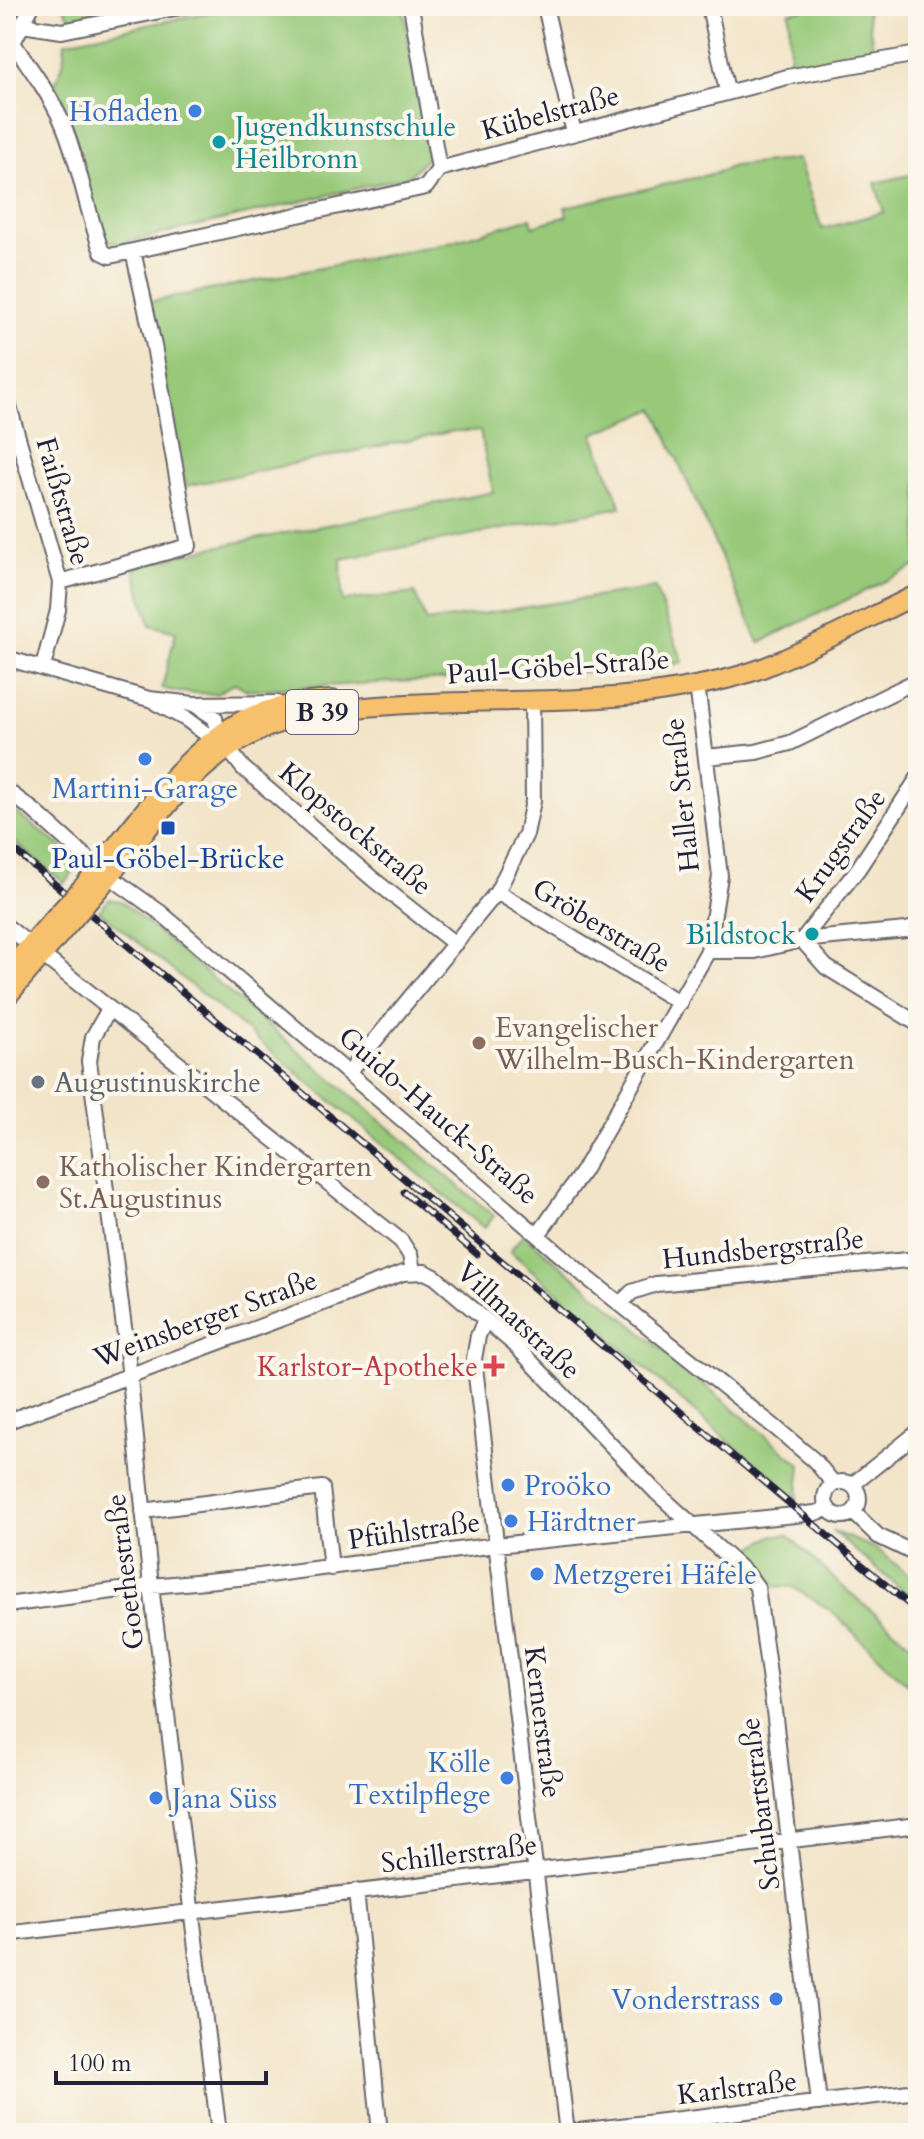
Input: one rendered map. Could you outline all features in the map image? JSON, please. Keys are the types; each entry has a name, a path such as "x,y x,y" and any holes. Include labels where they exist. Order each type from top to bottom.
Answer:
{"main road":[{"name":"Haller Straße","path":"697,684 763,668 918,594"},
{"name":"Paul-Göbel-Straße","path":"35,950 245,719 278,707 314,701 532,700 654,692 697,684"},
{"name":"Paul-Göbel-Straße","path":"223,742 316,713 423,702"},
{"name":"B 39","path":"6,973 35,950"},
{"name":"B 39","path":"6,998 35,950"}],"street":[{"path":"10,49 32,6"},
{"path":"22,25 62,31 185,6"},
{"path":"411,6 439,169"},
{"path":"545,6 574,133"},
{"path":"709,6 727,91"},
{"name":"Kübelstraße","path":"10,49 48,93 63,125 102,252 110,256 426,187 439,169 727,91 918,54"},
{"path":"60,582 189,546 156,357 133,251"},
{"name":"Faißtstraße","path":"6,396 60,582 58,610 43,667"},
{"path":"6,658 149,699 194,704 314,701"},
{"path":"706,757 756,752 790,743 918,680"},
{"name":"Haller Straße","path":"538,1235 583,1171 708,951 720,876 697,684"},
{"path":"149,699 223,742"},
{"path":"349,1072 497,892 526,834 533,801 535,767 532,700"},
{"path":"194,704 215,718 223,742"},
{"name":"Klopstockstraße","path":"223,742 243,768 374,880 455,944"},
{"name":"Krugstraße","path":"802,940 858,869 918,778"},
{"name":"Guido-Hauck-Straße","path":"6,790 104,873 161,913 620,1304 786,1436 815,1461 834,1484"},
{"name":"Gröberstraße","path":"497,892 680,1003"},
{"name":"Villmatstraße","path":"6,926 401,1241 410,1255 413,1271 435,1277 515,1345 692,1527"},
{"path":"708,951 755,951 802,940 918,927"},
{"path":"802,940 826,967 918,1024"},
{"name":"Goethestraße","path":"109,1009 93,1037 89,1061 130,1373 151,1586 219,2133"},
{"name":"Hundsbergstraße","path":"620,1304 632,1292 656,1284 918,1259"},
{"name":"Weinsberger Straße","path":"9,1420 413,1271"},
{"name":"Kernerstraße","path":"485,1320 474,1359 537,1871 565,2133"},
{"path":"852,1485 918,1432"},
{"path":"843,1482 852,1485 859,1499 853,1512 836,1515 828,1509 825,1498 834,1484 843,1482"},
{"path":"143,1511 322,1488 331,1568"},
{"name":"Pfühlstraße","path":"6,1605 151,1586 331,1568 496,1545 692,1527 828,1509"},
{"path":"853,1512 878,1536 918,1555"},
{"name":"Schubartstraße","path":"692,1527 749,1576 759,1592 819,2103"},
{"name":"Schillerstraße","path":"6,1934 918,1825"},
{"path":"356,1891 380,2133"},
{"name":"Karlstraße","path":"565,2133 918,2091"}],"green space":[{"path":"63,6 145,6 71,20"},
{"path":"239,6 403,6 427,158 409,176 120,244 103,239 52,90 63,65 65,42"},
{"path":"818,6 887,6 867,10 874,53 790,68 789,12"},
{"path":"798,159 822,229 884,212 875,183 918,173 918,565 759,643 655,409 593,434 621,507 341,559 342,601 415,593 426,622 655,588 683,662 657,668 247,690 235,683 216,694 162,688 176,632 150,625 134,568 200,550 493,492 480,431 455,431 186,486 149,302 446,243 531,218 533,226 567,216 565,207 716,173 733,166"},
{"path":"6,805 82,862 64,883 6,835"},
{"path":"109,899 121,901 494,1216 484,1228 99,911"},
{"path":"523,1234 801,1465 797,1501 510,1251"},
{"path":"832,1531 877,1549 918,1583 918,1603"},
{"path":"774,1535 788,1535 918,1650 918,1694 830,1610 792,1587 766,1586 747,1561 754,1547"}],"railway":[{"path":"6,843 918,1612"},
{"path":"404,1192 477,1254"}],"place":[{"name":"Hofladen","path":"195,111"},
{"name":"Jugendkunstschule Heilbronn","path":"219,142"},
{"name":"Martini-Garage","path":"145,759"},
{"name":"Paul-Göbel-Brücke","path":"168,828"},
{"name":"Bildstock","path":"812,934"},
{"name":"Evangelischer Wilhelm-Busch-Kindergarten","path":"479,1043"},
{"name":"Augustinuskirche","path":"38,1082"},
{"name":"Katholischer Kindergarten St.Augustinus","path":"43,1182"},
{"name":"Karlstor-Apotheke","path":"494,1366"},
{"name":"Proöko","path":"508,1485"},
{"name":"Härdtner","path":"511,1521"},
{"name":"Metzgerei Häfele","path":"537,1574"},
{"name":"Kölle Textilpflege","path":"507,1778"},
{"name":"Jana Süss","path":"156,1798"},
{"name":"Vonderstrass","path":"776,1999"}]}
